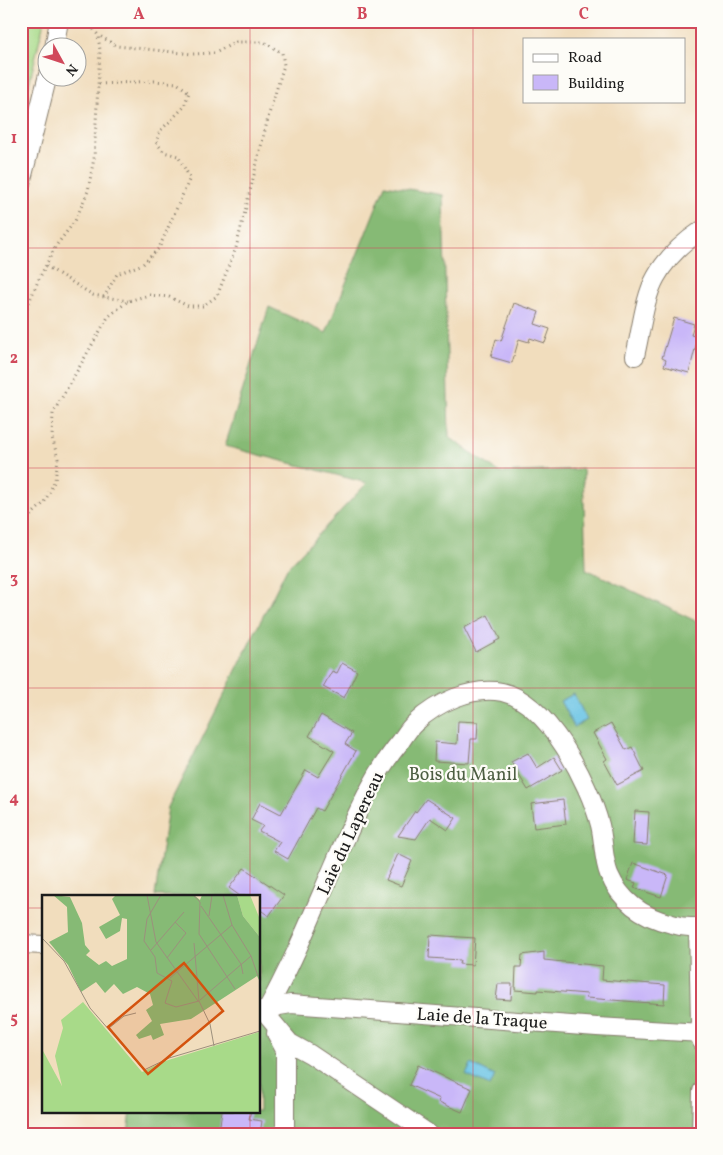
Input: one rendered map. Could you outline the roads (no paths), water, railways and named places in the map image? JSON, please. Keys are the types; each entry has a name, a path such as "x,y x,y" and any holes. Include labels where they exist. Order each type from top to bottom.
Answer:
{"street":[{"path":"56,38 60,21"},
{"path":"21,183 45,88"},
{"path":"635,356 648,299 656,277 670,257 689,238 702,230"},
{"name":"Laie du Lapereau","path":"262,1012 287,969 368,791 386,760 414,724 432,710 462,696 483,691 502,692 520,700 536,712 556,734 592,801 600,826 608,873 622,897 635,908 656,920 679,926 700,927"},
{"path":"700,927 700,1036"},
{"path":"21,944 42,945"},
{"name":"Laie de la Traque","path":"262,1012 291,1004 700,1036"},
{"path":"262,1012 285,1050 285,1134"},
{"path":"262,1012 290,1043 310,1054 429,1134"},
{"path":"701,1134 702,1091"}],"water":[{"path":"574,694 587,720 574,727 560,701"},
{"path":"471,1064 495,1076 490,1086 466,1075"}],"park label":[{"name":"Bois du Manil","path":"463,774"}]}
